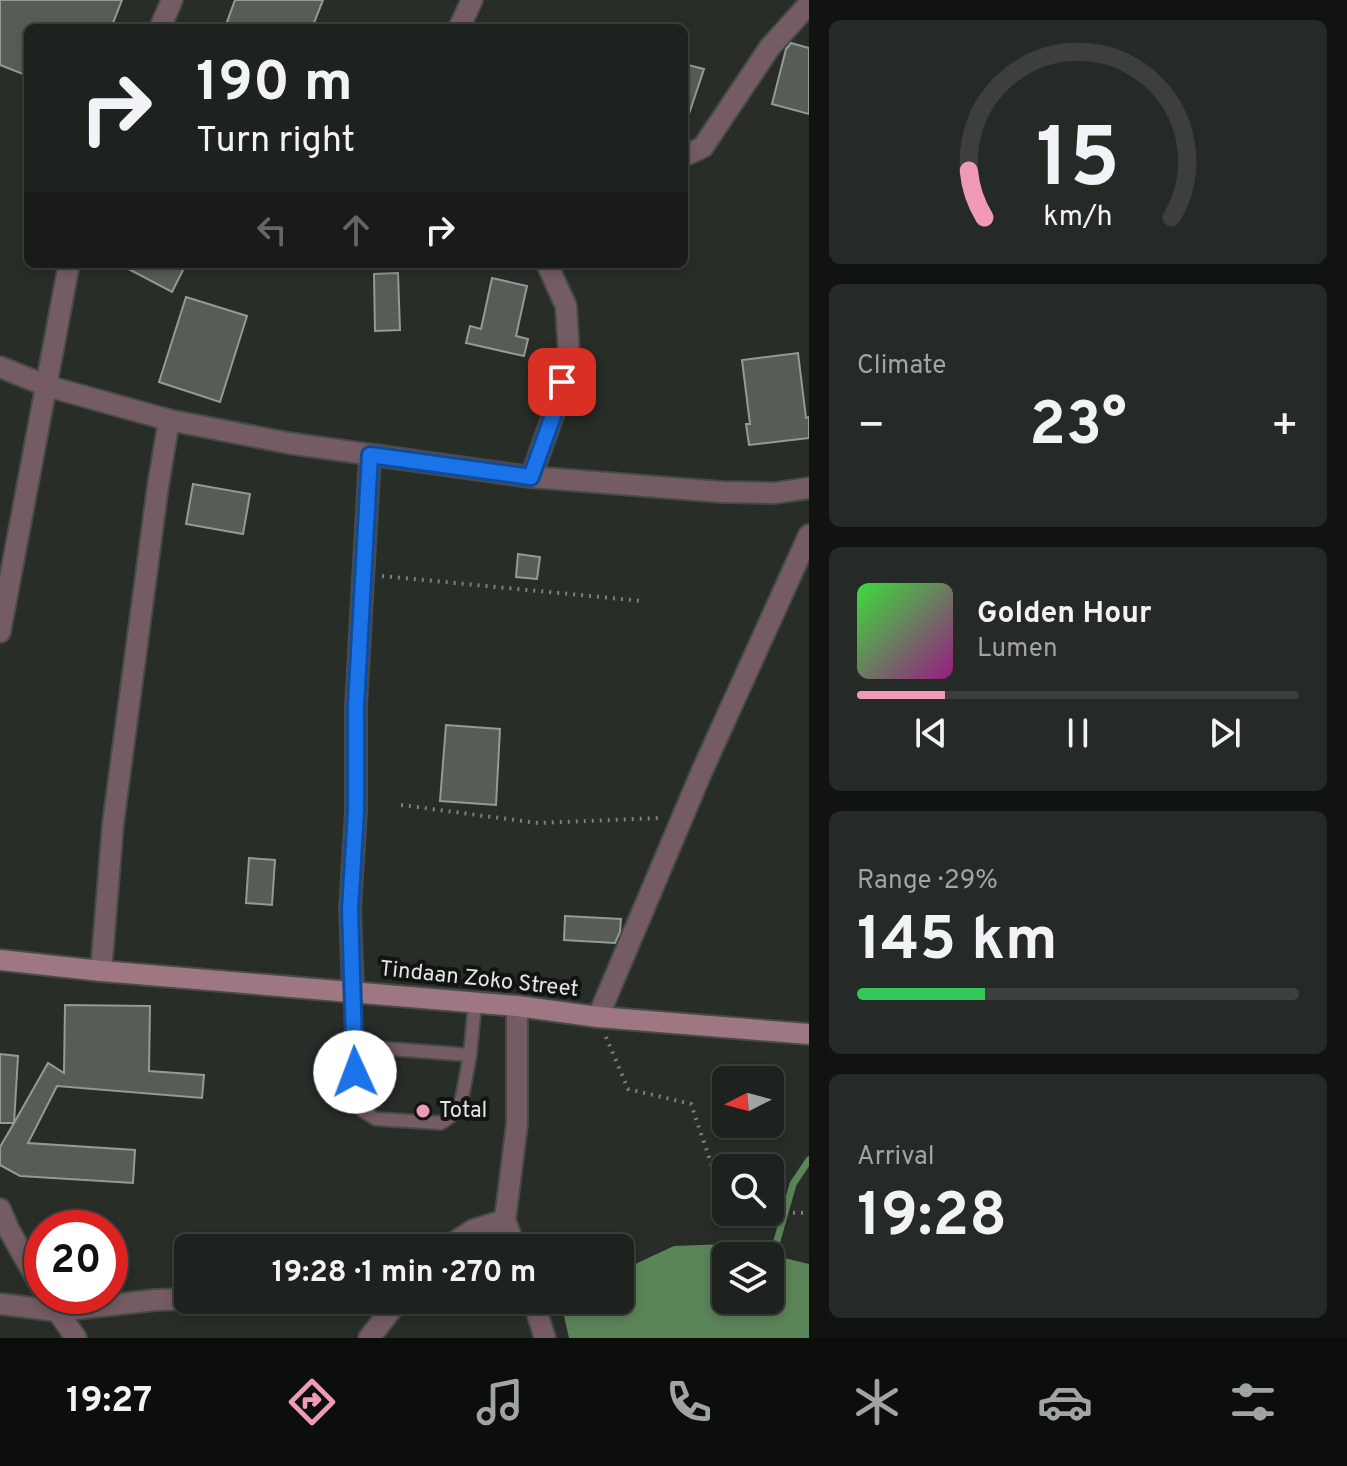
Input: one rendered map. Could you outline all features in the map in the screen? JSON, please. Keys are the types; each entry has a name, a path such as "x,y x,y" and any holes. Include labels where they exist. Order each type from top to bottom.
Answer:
{"main road":[{"name":"Tindaan Zoko Street","path":"0,960 809,1034"}],"street":[{"path":"162,24 172,0"},
{"path":"461,24 472,0"},
{"path":"688,154 703,147 770,47 809,4"},
{"path":"0,632 68,268"},
{"path":"531,477 555,410 569,354 566,306 549,268"},
{"path":"0,367 47,386 169,420 288,443 531,477 722,492 775,493 809,488"},
{"path":"101,971 115,809 169,420"},
{"path":"353,992 350,909 356,811 356,706 370,455"},
{"path":"598,1017 809,535"},
{"path":"510,1234 505,1220 517,1124 517,1006"},
{"path":"0,1209 24,1256"},
{"path":"467,1234 505,1220"},
{"path":"128,1301 174,1299"},
{"path":"0,1304 24,1304"},
{"path":"60,1314 76,1338"},
{"path":"369,1338 388,1314"},
{"path":"537,1314 545,1338"}],"lane":[{"path":"353,992 356,1099 363,1111 376,1119 441,1123 454,1114 462,1098 475,1003"},
{"path":"353,1046 470,1055"}],"path":[{"path":"363,574 642,601"},
{"path":"401,805 538,823 683,817"},
{"path":"598,1017 628,1089 691,1104 712,1166"},
{"path":"784,1212 809,1213"}],"shaded area":[{"path":"712,1245 712,1314 784,1314 784,1258 809,1264 809,1338 569,1338 566,1314 634,1314 634,1265 674,1246"}],"building":[{"path":"0,0 122,0 113,24 24,24 24,74 0,65"},
{"path":"235,0 323,0 314,24 227,22"},
{"path":"791,43 809,48 809,114 772,104 786,49"},
{"path":"688,65 704,69 688,117"},
{"path":"127,268 184,268 172,292"},
{"path":"398,273 400,330 375,331 374,274"},
{"path":"492,278 527,286 516,336 528,339 524,356 466,343 470,326 481,329"},
{"path":"186,297 247,316 220,402 159,382"},
{"path":"798,353 806,418 809,417 809,438 749,445 746,424 750,424 742,360"},
{"path":"193,484 250,494 243,534 186,524"},
{"path":"518,554 540,557 537,579 516,577"},
{"path":"446,725 500,729 496,805 440,801"},
{"path":"249,858 275,860 272,905 246,903"},
{"path":"565,916 621,919 620,932 615,943 564,940"},
{"path":"65,1005 150,1006 149,1071 204,1075 202,1098 57,1086 28,1143 135,1150 133,1183 20,1176 0,1165 0,1147 48,1063 64,1073"},
{"path":"0,1054 18,1056 14,1123 0,1123"}],"waterway":[{"path":"777,1242 793,1184 809,1160"}],"place":[{"name":"Total","path":"423,1111"}],"route":[{"path":"355,1072 350,909 356,811 356,706 370,455 531,477 562,382"}]}
